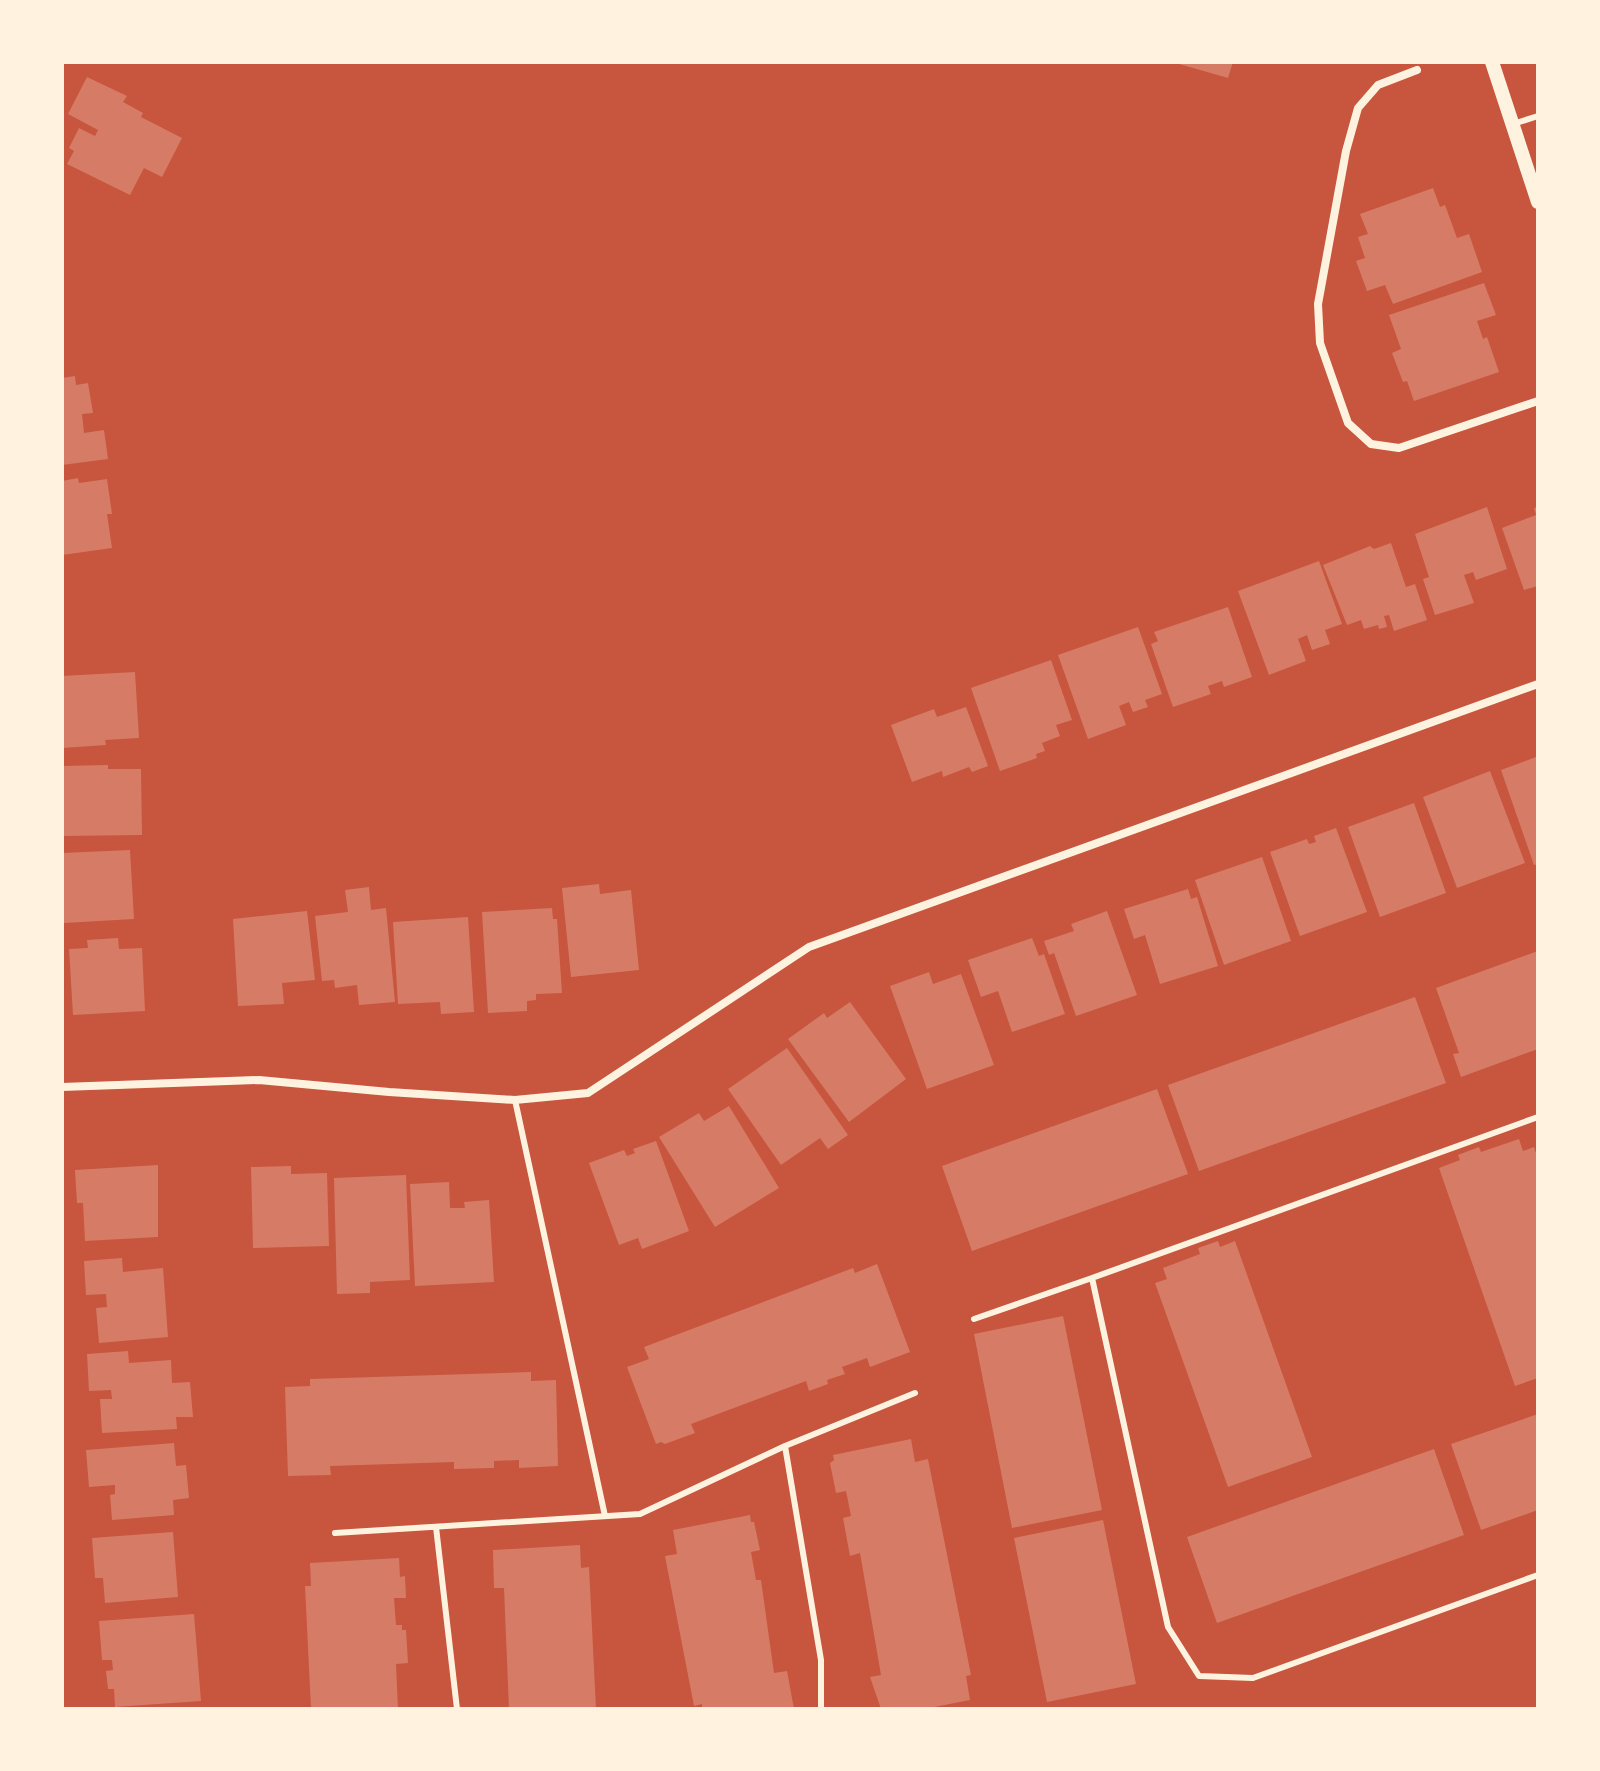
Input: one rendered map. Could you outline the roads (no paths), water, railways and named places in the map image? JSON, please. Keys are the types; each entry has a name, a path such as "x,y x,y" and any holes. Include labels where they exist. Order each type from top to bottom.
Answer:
{"street":[{"path":"1492,62 1538,202"},
{"path":"1417,70 1378,85 1358,108 1346,151 1318,304 1320,343 1348,423 1371,444 1399,448 1538,401"},
{"path":"62,1087 259,1080 515,1100 588,1093 809,947 1538,684"}],"lane":[{"path":"1513,124 1538,116"},
{"path":"515,1100 605,1516"},
{"path":"974,1319 1538,1117"},
{"path":"1092,1278 1168,1627 1199,1676 1253,1678 1538,1575"},
{"path":"335,1533 640,1514 785,1446 915,1393"},
{"path":"785,1446 821,1660 821,1709"},
{"path":"436,1527 457,1709"}]}
